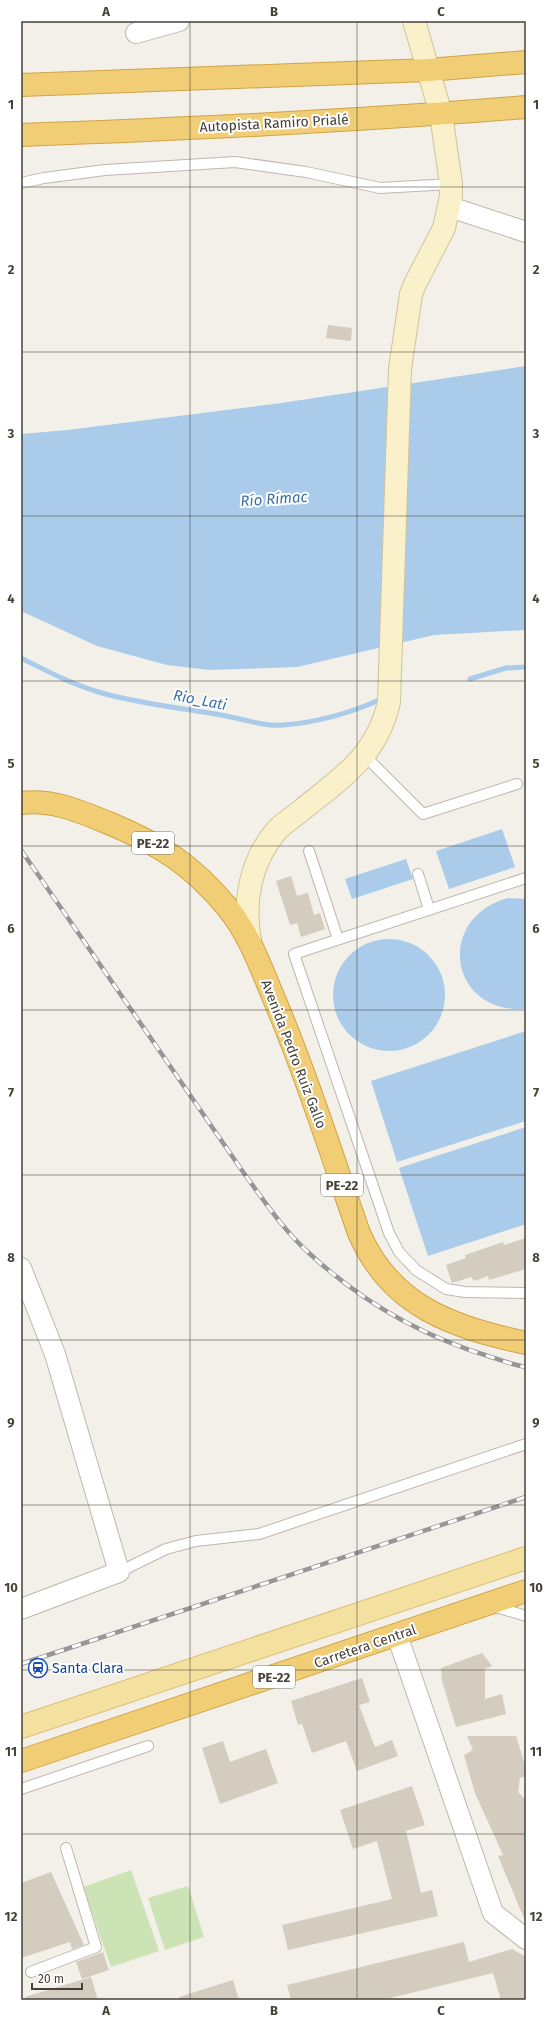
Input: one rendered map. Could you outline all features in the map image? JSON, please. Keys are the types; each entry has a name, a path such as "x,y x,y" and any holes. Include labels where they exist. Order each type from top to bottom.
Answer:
{"highway":[{"path":"21,85 428,70 526,62"},
{"name":"Autopista Ramiro Prialé","path":"21,135 148,130 441,114 526,107"},
{"name":"Avenida Pedro Ruiz Gallo","path":"21,803 45,802 61,805 146,839 183,864 200,878 228,908 250,941 292,1041 359,1234 380,1272 403,1295 434,1314 489,1333 526,1343"},
{"name":"Carretera Central","path":"21,1761 526,1591"}],"main road":[{"path":"21,1728 526,1558"}],"street":[{"path":"136,33 179,21"},
{"path":"250,941 246,910 248,894 256,865 266,846 278,829 353,768 365,756 374,743 386,715 390,676 400,369 411,294 444,228 450,207 451,184 441,114 414,21"},
{"path":"450,207 526,232"},
{"path":"21,1268 55,1354 119,1572 21,1609"},
{"path":"397,1635 493,1913 526,1939"}],"lane":[{"path":"21,183 44,178 105,170 235,162 306,172 380,188 451,184"},
{"path":"365,756 423,814 517,784"},
{"path":"310,851 338,939"},
{"path":"418,874 429,909"},
{"path":"526,878 294,954 389,1233 399,1252 416,1270 446,1289 466,1292 526,1293"},
{"path":"119,1572 166,1549 196,1541 260,1534 526,1444"},
{"path":"487,1604 526,1616"},
{"path":"21,1789 148,1746"},
{"path":"31,1972 96,1948 66,1848"}],"green space":[{"path":"131,1870 159,1951 111,1967 83,1887"},
{"path":"188,1886 204,1937 165,1950 148,1898"}],"water":[{"name":"Río Rímac","path":"526,366 526,630 434,635 297,667 210,670 167,665 97,646 21,611 21,434 67,430 281,403"},
{"path":"502,829 515,867 449,889 436,851"},
{"path":"406,859 413,879 352,899 345,879"},
{"path":"508,898 526,899 526,1009 499,1006 480,996 467,981 460,962 461,943 469,924 485,909"},
{"path":"389,939 400,940 410,944 420,949 428,956 435,964 440,974 444,984 444,1006 440,1016 435,1026 428,1034 420,1041 410,1046 400,1050 389,1051 378,1050 368,1046 358,1041 350,1034 343,1026 338,1016 334,1006 333,995 334,984 338,974 343,964 350,956 358,949 368,944 378,940"},
{"path":"526,1031 526,1121 397,1162 371,1081"},
{"path":"526,1127 526,1224 428,1256 399,1168"}],"building":[{"path":"328,325 352,328 351,341 326,338"},
{"path":"291,876 297,896 308,893 314,915 320,913 325,929 301,937 297,923 290,925 276,881"},
{"path":"526,1238 526,1269 489,1280 488,1276 474,1281 471,1277 452,1283 446,1265 466,1258 465,1255 503,1242 504,1245"},
{"path":"482,1653 492,1666 485,1669 485,1699 502,1694 506,1714 456,1727 442,1681 441,1668"},
{"path":"362,1678 370,1702 359,1705 375,1747 392,1740 398,1756 357,1771 346,1741 312,1753 302,1724 298,1725 291,1701"},
{"path":"467,1736 516,1736 526,1768 526,1776 520,1778 518,1792 526,1800 526,1923 498,1856 503,1855 475,1793 464,1755 473,1750"},
{"path":"223,1741 230,1762 266,1749 278,1783 220,1804 202,1748"},
{"path":"412,1786 425,1825 406,1831 421,1893 432,1890 438,1916 288,1950 282,1925 392,1899 377,1841 353,1849 340,1810"},
{"path":"51,1872 84,1945 72,1949 70,1942 21,1958 21,1883"},
{"path":"464,1942 469,1962 512,1949 526,1957 526,2000 501,2000 493,1973 382,2000 291,2000 287,1985"},
{"path":"103,1952 109,1970 82,1979 76,1962"},
{"path":"91,1977 98,2000 26,2000 25,1997"},
{"path":"233,1980 239,2000 180,2000 179,1997"}],"waterway":[{"name":"Rio_Lati","path":"21,658 70,682 102,693 146,703 229,716 268,725 295,724 320,720 368,705 379,700"},
{"name":"Rio_Lati","path":"470,679 506,668 526,667"}],"railway":[{"path":"21,850 241,1169 273,1213 300,1245 350,1287 393,1315 463,1348 526,1367"},
{"path":"21,1664 526,1497"}],"place":[{"name":"Santa Clara","path":"38,1668"}]}
